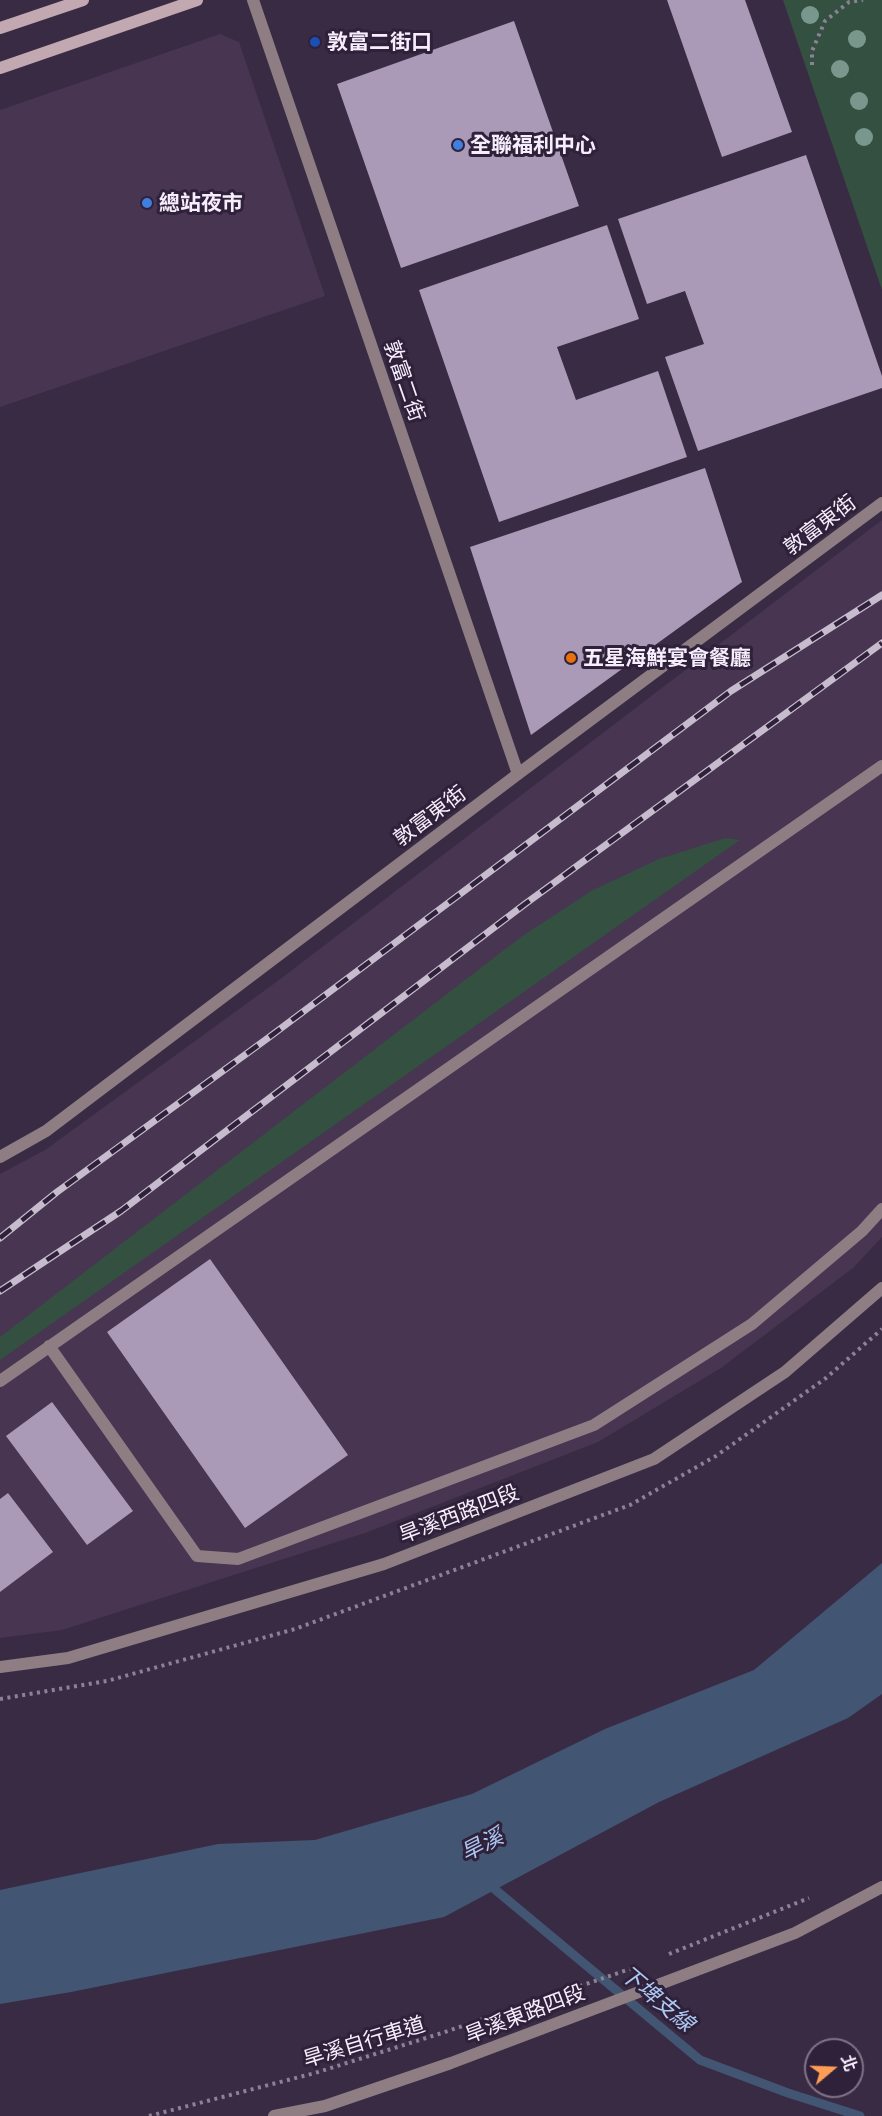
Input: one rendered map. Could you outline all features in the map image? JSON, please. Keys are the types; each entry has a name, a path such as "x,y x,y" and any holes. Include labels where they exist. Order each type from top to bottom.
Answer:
{"street":[{"path":"0,28 82,0"},
{"path":"0,68 197,0"},
{"name":"敦富二街","path":"253,0 518,774"},
{"name":"敦富東街","path":"0,1157 46,1131 518,774 882,503"},
{"path":"0,1381 882,766"},
{"path":"49,1346 197,1556 238,1559 594,1425 752,1324 862,1231 882,1209"},
{"name":"旱溪西路四段","path":"0,1667 68,1658 384,1564 654,1459 785,1372 882,1288"},
{"name":"旱溪東路四段","path":"274,2116 325,2106 451,2063 795,1933 882,1887"}],"path":[{"path":"812,65 812,51 825,21 849,2 863,0"},
{"path":"660,1958 816,1894"},
{"name":"旱溪自行車道","path":"149,2116 315,2073 442,2034 638,1966"}],"shaded area":[{"name":"總站夜市","path":"220,34 239,42 325,296 0,407 0,110"},
{"path":"882,520 882,1237 853,1268 721,1368 598,1442 365,1533 62,1630 0,1638 0,1174 45,1150 279,980"}],"green space":[{"path":"783,0 882,0 882,290"},
{"path":"725,838 740,840 0,1360 0,1337 521,937 591,891 659,859"}],"water":[{"name":"旱溪","path":"882,1563 882,1694 848,1718 659,1802 444,1917 71,1992 0,2004 0,1890 218,1844 315,1840 472,1794 605,1729 754,1670"}],"building":[{"path":"667,0 745,0 792,132 722,157"},
{"name":"全聯福利中心","path":"514,21 579,206 401,268 337,84"},
{"path":"806,155 882,376 882,388 698,451 665,357 704,344 685,291 647,304 618,219"},
{"path":"607,225 639,319 557,347 576,400 658,371 687,457 499,522 419,290"},
{"name":"五星海鮮宴會餐廳","path":"705,468 742,582 531,735 470,547"},
{"path":"210,1259 348,1455 245,1528 107,1332"},
{"path":"52,1402 133,1511 87,1545 6,1436"},
{"path":"8,1493 53,1552 0,1592 0,1499"}],"waterway":[{"name":"下埤支線","path":"486,1882 700,2060 788,2093 860,2116"}],"railway":[{"path":"0,1238 57,1192 268,1038 731,691 882,595"},
{"path":"0,1291 121,1211 525,904 882,643"}],"place":[{"name":"敦富二街口","path":"315,42"},
{"name":"全聯福利中心","path":"458,145"},
{"name":"總站夜市","path":"147,203"},
{"name":"五星海鮮宴會餐廳","path":"571,658"}]}
